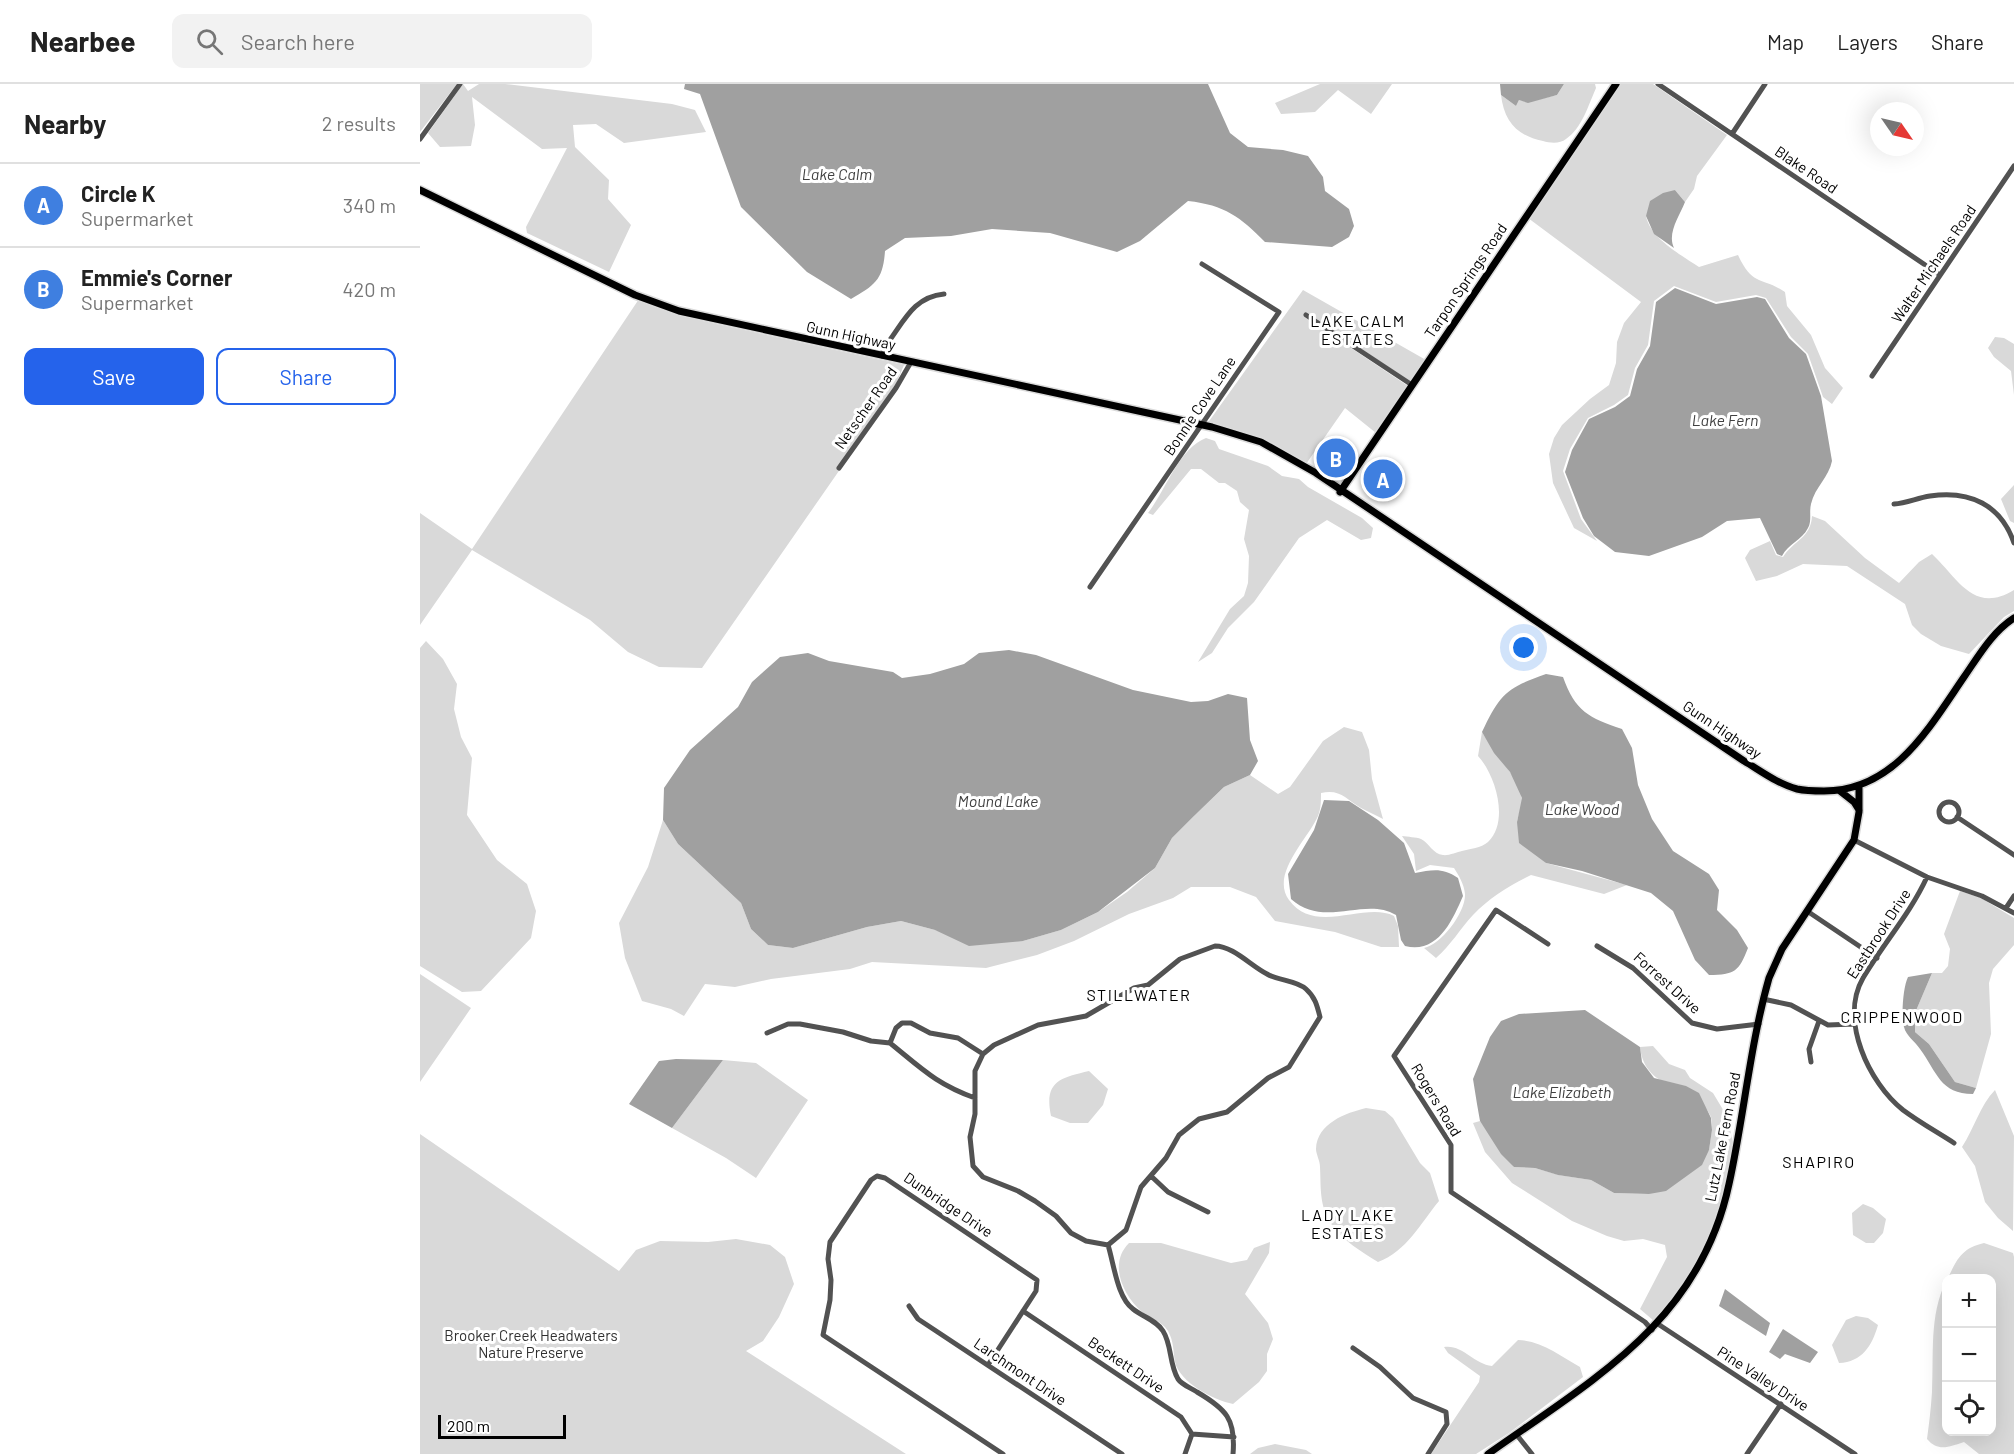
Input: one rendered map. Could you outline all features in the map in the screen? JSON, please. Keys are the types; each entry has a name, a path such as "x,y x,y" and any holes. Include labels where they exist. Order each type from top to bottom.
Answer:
{"main road":[{"name":"Tarpon Springs Road","path":"1340,492 1616,84"},
{"name":"Gunn Highway","path":"420,192 625,290 672,309 882,357 1200,425 1251,439 1390,524 1769,776 1798,790 1840,791 1859,786 1885,773 1905,757 1993,636 2014,618"},
{"name":"Lutz Lake Fern Road","path":"1488,1454 1623,1355 1655,1327 1700,1267 1717,1225 1729,1184 1763,999 1782,949 1854,840 1859,812 1859,786"},
{"path":"1840,791 1854,802 1859,812"}],"street":[{"path":"420,139 460,84"},
{"name":"Blake Road","path":"1658,84 1940,275"},
{"path":"1732,134 1765,84"},
{"name":"Walter Michaels Road","path":"1872,376 2014,166"},
{"name":"Bonnie Cove Lane","path":"1090,587 1279,312 1202,264"},
{"path":"882,357 884,348 918,303 927,297 944,294"},
{"path":"1306,315 1412,385"},
{"name":"Netscher Road","path":"839,468 896,388 911,362"},
{"path":"1894,504 1947,495 1983,503 1999,512 2014,543"},
{"path":"1957,817 2014,855"},
{"path":"1854,840 1927,877 1982,896 2013,911"},
{"name":"Eastbrook Drive","path":"1927,877 1917,900 1877,958 1857,992 1854,1024 1873,1071 1888,1095 1903,1110 1954,1143"},
{"path":"2006,908 2014,896"},
{"name":"Rogers Road","path":"1548,945 1496,910 1394,1056 1450,1145 1451,1192 1655,1327"},
{"path":"1807,911 1877,958"},
{"path":"1215,946 1222,946 1235,952 1248,964 1271,976 1304,986 1315,998 1320,1017 1289,1067 1268,1078 1227,1112 1199,1119 1186,1128 1141,1187 1126,1230 1108,1245 1086,1241 1071,1233 1056,1216 1018,1191 983,1177 973,1166 970,1137 975,1114 975,1071 983,1054 1000,1042 1038,1026 1086,1017 1134,988 1148,985 1190,953 1215,946"},
{"name":"Forrest Drive","path":"1597,946 1618,956 1634,968 1692,1023 1717,1029 1759,1024"},
{"path":"1763,999 1791,1005 1819,1022 1838,1026 1854,1024"},
{"path":"1811,1062 1809,1049 1819,1022"},
{"path":"890,1043 896,1028 902,1023 911,1023 930,1033 958,1038 983,1054"},
{"path":"767,1033 788,1024 800,1024 843,1032 871,1041 890,1043 933,1079 947,1088 975,1098"},
{"name":"Dunbridge Drive","path":"988,1365 1038,1288 1036,1278 885,1178 876,1176 870,1180 830,1242 828,1259 831,1280 830,1300 823,1335 1003,1454"},
{"path":"1151,1176 1168,1192 1208,1212"},
{"path":"1108,1245 1123,1294 1132,1308 1153,1320 1164,1332 1170,1365 1180,1382 1216,1403 1230,1418 1234,1437 1233,1454"},
{"name":"Larchmont Drive","path":"909,1306 918,1319 1122,1454"},
{"name":"Beckett Drive","path":"1023,1311 1181,1417 1192,1434"},
{"name":"Pine Valley Drive","path":"1655,1327 1781,1404 1855,1454"},
{"path":"1353,1348 1380,1367 1413,1398 1446,1412 1448,1424 1428,1454"},
{"path":"1747,1454 1781,1404"},
{"path":"1185,1454 1192,1434 1234,1437"},
{"path":"1516,1434 1532,1454"}],"green space":[{"path":"420,84 457,84 420,132"},
{"path":"463,84 468,91 479,84 505,84 672,104 695,110 706,132 624,143 596,124 573,125 575,147 609,180 608,199 631,225 609,272 527,233 526,227 567,148 542,149 472,97 475,125 471,146 440,147 428,133"},
{"path":"1320,84 1392,84 1371,114 1338,90 1315,112 1281,114 1275,103"},
{"path":"1564,84 1595,84 1596,88 1580,123 1564,141 1552,143 1534,139 1513,126 1505,112 1501,95 1516,106 1519,100 1528,102 1557,95"},
{"path":"1621,84 1653,84 1727,135 1697,176 1694,189 1685,202 1675,190 1646,216 1653,232 1667,245 1699,267 1738,255 1753,277 1785,292 1787,306 1811,335 1825,368 1843,388 1832,404 1823,397 1808,354 1791,337 1766,298 1756,295 1716,302 1674,286 1654,301 1648,345 1635,368 1628,395 1588,418 1570,449 1563,471 1581,519 1597,541 1574,528 1553,483 1549,454 1554,438 1562,425 1609,385 1616,363 1617,342 1624,323 1641,302 1528,218"},
{"path":"1303,290 1426,360 1411,382 1306,312 1303,316 1408,386 1376,433 1345,408 1306,464 1262,440 1207,424"},
{"path":"639,299 703,321 904,365 891,396 702,668 659,667 628,652 590,620 472,550 420,625 420,513 472,549"},
{"path":"1995,337 2004,338 2014,344 2014,395 2011,371 1994,357 1988,348"},
{"path":"1206,438 1215,441 1219,449 1268,466 1282,476 1299,479 1308,487 1362,518 1373,528 1371,538 1361,540 1327,520 1299,538 1254,602 1228,628 1212,653 1198,662 1230,609 1244,596 1248,583 1249,556 1244,539 1249,510 1240,502 1237,491 1225,483 1219,483 1201,469 1191,469 1153,515 1148,513 1181,460 1196,443"},
{"path":"2014,485 2014,523 2010,521 2001,499"},
{"path":"1812,516 1825,521 1865,558 1899,583 1919,562 1932,554 1958,582 1977,596 2000,597 2014,590 2014,611 2004,617 1969,654 1941,646 1921,634 1912,625 1905,604 1847,566 1803,564 1777,576 1756,581 1745,558 1750,550 1770,541 1776,555 1783,557 1805,534"},
{"path":"426,641 443,659 457,684 454,709 461,737 472,758 467,815 497,860 527,884 536,911 531,938 481,991 462,992 420,966 420,648"},
{"path":"1344,727 1362,732 1369,750 1372,779 1383,819 1343,796 1333,792 1321,793 1318,816 1287,868 1284,890 1289,900 1300,910 1312,916 1382,912 1394,916 1398,926 1399,947 1381,947 1335,932 1275,921 1256,897 1230,887 1191,887 1173,898 1129,914 1074,941 1037,955 986,968 872,962 850,969 771,979 735,987 705,984 684,1016 671,1009 642,1001 625,958 619,923 648,867 663,820 678,844 741,903 751,929 768,945 793,948 867,927 901,921 935,930 1023,941 1061,930 1098,912 1127,892 1155,868 1172,838 1224,787 1250,775 1278,794 1290,787 1323,741"},
{"path":"1482,732 1517,783 1522,802 1517,822 1546,863 1627,885 1604,894 1531,875 1486,903 1436,958 1424,948 1438,941 1457,918 1464,901 1464,887 1454,868 1430,865 1416,871 1414,854 1402,836 1421,839 1436,853 1445,855 1479,847 1488,842 1495,833 1498,822 1498,798 1490,774 1478,756"},
{"path":"1960,891 1981,898 2014,918 2014,945 1993,969 1989,983 1991,1034 1976,1088 1955,1082 1929,1044 1915,1032 1915,1013 1932,973 1942,973 1948,966 1950,949 1944,934"},
{"path":"420,974 471,1008 420,1082"},
{"path":"1653,1046 1669,1064 1685,1070 1690,1078 1713,1093 1728,1118 1733,1144 1719,1210 1700,1258 1664,1312 1654,1321 1640,1309 1667,1257 1665,1245 1643,1239 1624,1241 1607,1236 1572,1221 1512,1183 1485,1152 1473,1123 1480,1121 1514,1167 1535,1168 1559,1175 1591,1180 1614,1193 1649,1194 1709,1150 1712,1125 1711,1117 1695,1098 1661,1081 1651,1073 1644,1062 1640,1047"},
{"path":"723,1060 756,1063 808,1100 756,1178 726,1158 672,1128"},
{"path":"1089,1071 1108,1089 1103,1105 1088,1123 1070,1123 1051,1116 1050,1096 1056,1083 1069,1076"},
{"path":"1995,1090 2014,1136 2013,1231 1985,1202 1975,1166 1962,1147 1985,1103"},
{"path":"1366,1108 1385,1111 1393,1118 1420,1163 1430,1173 1439,1201 1405,1244 1378,1262 1347,1241 1336,1231 1328,1218 1322,1197 1320,1165 1316,1149 1321,1132 1327,1126 1342,1116"},
{"name":"Brooker Creek Headwaters Nature Preserve","path":"420,1134 619,1271 636,1250 660,1241 708,1242 736,1239 770,1245 785,1257 794,1284 779,1317 763,1341 746,1351 906,1454 420,1454"},
{"path":"1863,1204 1873,1208 1886,1219 1883,1233 1874,1243 1866,1243 1853,1235 1852,1213"},
{"path":"1270,1242 1269,1253 1245,1294 1268,1323 1273,1339 1267,1354 1267,1371 1259,1382 1233,1404 1217,1399 1199,1389 1178,1370 1168,1331 1162,1324 1142,1312 1124,1288 1120,1279 1120,1260 1129,1243 1161,1243 1231,1263 1247,1260 1254,1248"},
{"path":"1984,1243 2013,1253 2014,1257 2014,1454 1979,1454 1964,1442 1949,1447 1940,1447 1927,1439 1932,1392 1935,1321 1942,1291 1942,1436 1996,1436 1996,1274 1950,1274 1961,1255"},
{"path":"1856,1316 1868,1318 1878,1325 1876,1333 1865,1352 1854,1360 1839,1363 1832,1345 1846,1320"},
{"path":"1518,1340 1535,1343 1558,1354 1580,1367 1583,1377 1509,1433 1476,1454 1431,1454 1479,1382 1480,1376 1448,1353 1444,1347 1457,1348 1479,1362 1492,1366"},
{"path":"1275,1444 1306,1450 1312,1454 1250,1454 1258,1448"}],"water":[{"name":"Lake Calm","path":"685,84 1208,84 1230,133 1248,147 1283,150 1308,156 1323,177 1325,191 1349,209 1354,226 1349,237 1332,247 1265,242 1239,219 1222,209 1188,201 1140,241 1117,252 1050,233 992,229 951,236 905,238 885,251 882,269 876,281 851,299 807,272 741,207 700,94 684,89"},
{"path":"1500,84 1564,84 1557,95 1528,103 1519,100 1516,106 1501,95"},
{"path":"1675,190 1685,202 1673,231 1674,248 1654,234 1646,216 1650,201 1663,193"},
{"name":"Lake Fern","path":"1675,288 1716,304 1757,297 1765,299 1789,338 1806,354 1821,396 1832,461 1813,498 1808,528 1782,556 1777,554 1760,518 1727,521 1702,537 1649,556 1615,552 1594,536 1583,518 1565,472 1572,450 1589,419 1615,407 1630,396 1637,369 1650,346 1656,302"},
{"name":"Mound Lake","path":"1009,650 1036,655 1133,690 1191,702 1208,701 1228,694 1247,698 1250,740 1258,761 1250,775 1224,787 1172,838 1155,868 1098,912 1061,930 1023,941 969,946 935,930 901,921 867,927 793,948 768,945 751,929 741,903 678,844 663,820 664,788 690,750 738,707 752,682 780,657 808,653 829,661 893,672 902,678 930,674 964,664 979,653"},
{"name":"Lake Wood","path":"1546,674 1563,677 1573,698 1585,712 1622,729 1632,748 1638,785 1652,819 1673,851 1709,874 1719,890 1717,910 1737,930 1748,948 1742,962 1735,970 1725,974 1709,975 1695,960 1673,911 1651,893 1582,871 1546,863 1519,843 1517,822 1522,798 1510,772 1494,753 1482,732 1494,709 1506,694 1513,688"},
{"path":"1324,800 1349,801 1378,820 1404,843 1415,873 1442,871 1458,878 1463,896 1449,925 1435,940 1417,947 1405,946 1401,940 1396,915 1384,910 1317,911 1304,908 1291,899 1288,874 1314,830"},
{"path":"1932,973 1915,1013 1915,1032 1929,1044 1955,1082 1976,1088 1973,1094 1962,1093 1946,1086 1905,1030 1903,1002 1908,977"},
{"name":"Lake Elizabeth","path":"1585,1010 1640,1047 1642,1062 1654,1078 1686,1086 1699,1093 1711,1118 1709,1150 1702,1165 1666,1191 1649,1194 1614,1193 1591,1180 1558,1175 1535,1168 1514,1167 1501,1154 1480,1121 1473,1079 1490,1037 1501,1021 1519,1014"},
{"path":"723,1060 672,1128 629,1104 659,1061"},
{"path":"1725,1289 1770,1323 1766,1336 1719,1306"},
{"path":"1783,1329 1818,1352 1810,1363 1785,1354 1780,1359 1769,1352"}],"place":[{"name":"Emmie's Corner","path":"1336,458"},
{"name":"Circle K","path":"1383,479"}],"district":[{"name":"LAKE CALM ESTATES","path":"1358,330"},
{"name":"STILLWATER","path":"1139,995"},
{"name":"CRIPPENWOOD","path":"1902,1017"},
{"name":"SHAPIRO","path":"1819,1162"},
{"name":"LADY LAKE ESTATES","path":"1348,1224"}]}
